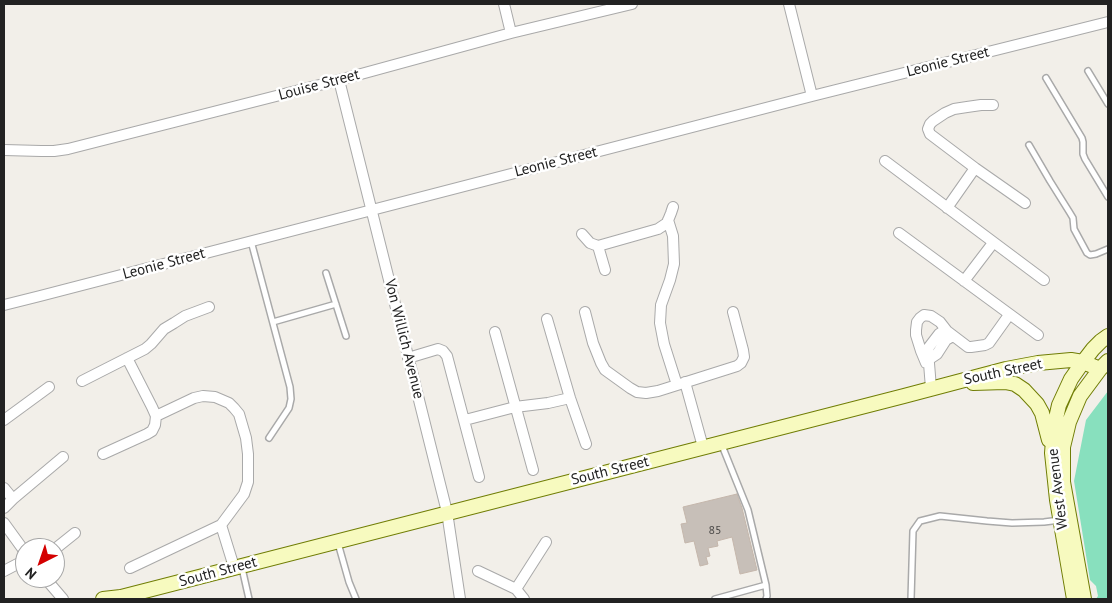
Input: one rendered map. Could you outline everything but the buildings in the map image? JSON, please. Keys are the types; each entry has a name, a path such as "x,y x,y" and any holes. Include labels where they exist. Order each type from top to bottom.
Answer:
{"street":[{"path":"504,4 511,33"},
{"name":"Louise Street","path":"4,150 54,151 68,149 339,80 511,33 632,4"},
{"path":"789,4 812,96"},
{"name":"Leonie Street","path":"4,305 812,96 1108,22"},
{"name":"Von Willich Avenue","path":"339,80 446,512 460,599"},
{"path":"993,106 981,105 954,109 933,121 928,129 930,134 1025,203"},
{"path":"885,161 1044,280"},
{"path":"947,208 975,168"},
{"path":"582,234 590,243 598,246 658,229 668,220 673,207"},
{"path":"668,220 673,236 674,264 661,305 660,323 664,344 681,384 703,447"},
{"path":"899,233 1038,335"},
{"path":"964,281 993,243"},
{"path":"598,246 605,270"},
{"path":"82,381 145,349 164,330 185,316 209,307"},
{"path":"585,312 591,338 605,370 637,392 646,393 737,366 743,361 743,350 733,312"},
{"path":"932,388 929,364 921,351 916,335 917,322 920,318 924,315 931,316 940,322 950,334 971,348 987,344 1009,315"},
{"path":"547,320 586,444"},
{"path":"495,332 533,470"},
{"path":"929,364 950,334"},
{"name":"West Avenue","path":"1084,599 1052,453 1054,427 1059,405 1071,379 1101,341 1108,336"},
{"path":"408,358 438,350 446,353 479,477"},
{"path":"103,454 147,434 152,431 155,425 156,416 127,358"},
{"name":"South Street","path":"103,599 118,598 1006,368 1038,362 1071,360 1104,365"},
{"name":"West Avenue","path":"1074,599 1062,471 1065,437 1072,412 1080,396 1104,365"},
{"path":"948,384 1006,382 1015,384 1038,404 1052,453"},
{"path":"4,420 49,387"},
{"path":"130,568 221,525 244,494 248,482 246,438 239,414 229,403 209,395 194,398 156,416"},
{"path":"465,420 516,407 570,398"},
{"path":"4,508 63,457"},
{"path":"4,488 13,499"},
{"path":"4,523 15,538"},
{"path":"221,525 238,566"},
{"path":"65,541 75,533"},
{"path":"516,589 546,542"},
{"path":"478,571 516,589 524,599"},
{"path":"54,588 63,599"}],"lane":[{"path":"1088,71 1108,104"},
{"path":"1046,78 1082,138 1085,159 1108,197"},
{"path":"1029,144 1070,213 1074,229 1087,253 1090,255 1096,254 1108,249"},
{"path":"251,241 290,387 291,399 288,408 269,438"},
{"path":"326,273 346,336"},
{"path":"272,322 336,304"},
{"path":"721,443 748,510 766,585 766,599"},
{"path":"910,599 913,531 920,521 940,516 1012,523 1066,520"},
{"path":"337,541 356,599"},
{"path":"238,566 249,599"},
{"path":"715,599 766,585"}],"green space":[{"path":"1108,391 1108,599 1096,599 1098,596 1096,586 1090,580 1074,481 1086,420"}]}
